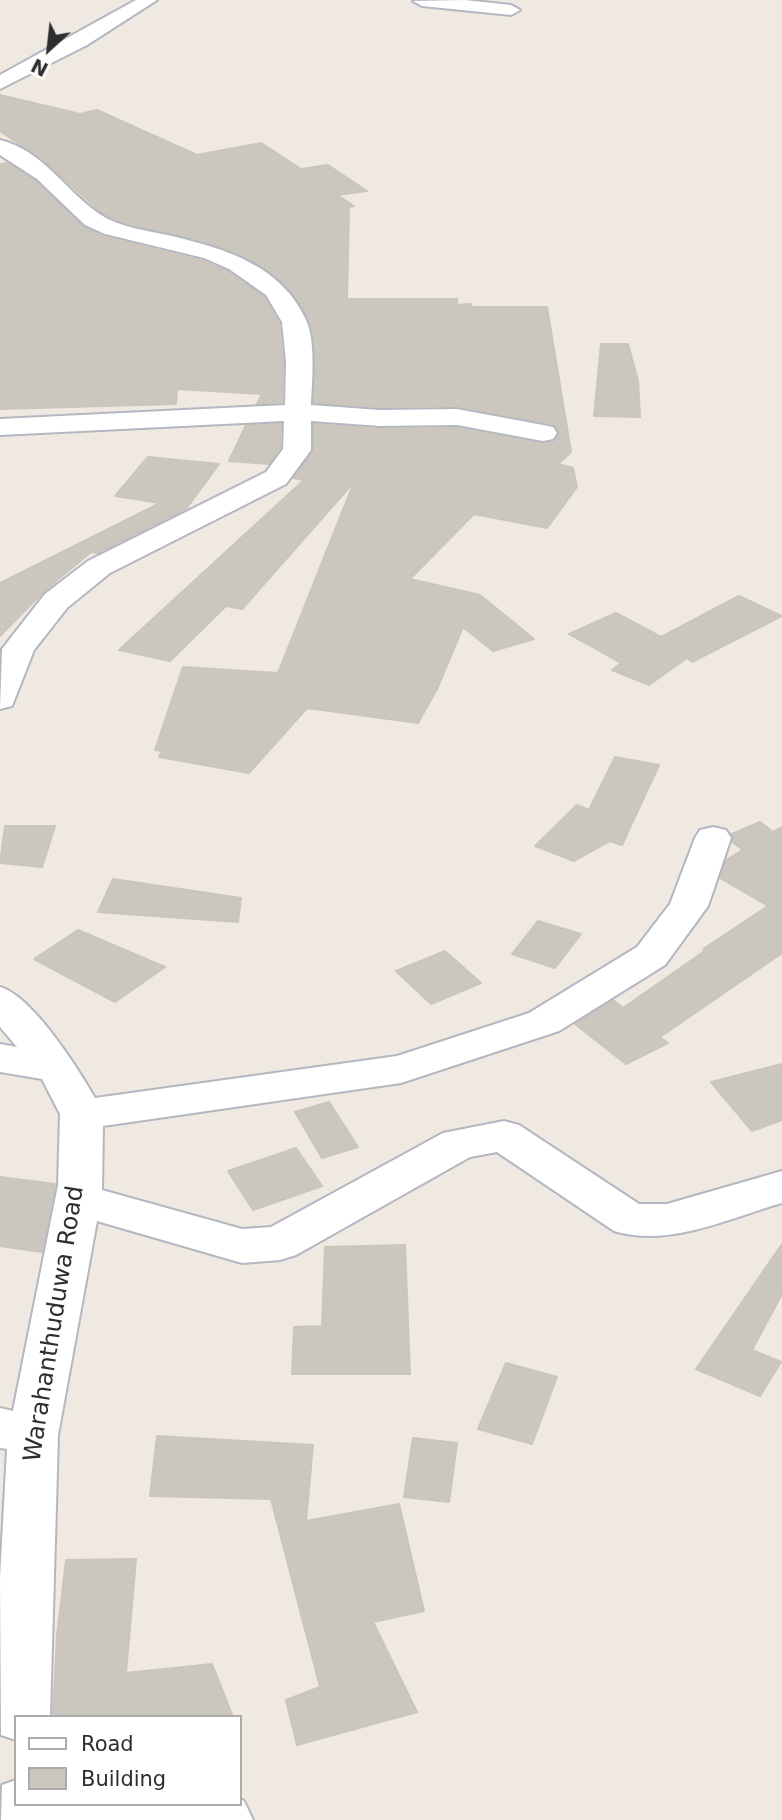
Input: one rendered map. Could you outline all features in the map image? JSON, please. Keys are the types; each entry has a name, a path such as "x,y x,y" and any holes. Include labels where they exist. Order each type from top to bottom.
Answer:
{"street":[{"path":"0,83 80,41 148,0"},
{"path":"420,2 512,10"},
{"path":"0,146 46,174 93,220 113,229 212,253 237,264 275,290 295,322 299,362 298,450 276,478 99,567 56,601 18,649 0,699"},
{"path":"0,427 298,412 380,418 457,416 543,433"},
{"path":"0,1000 57,1068 82,1114 401,1069 544,1022 651,956 689,906 713,838"},
{"path":"0,1058 57,1068"},
{"name":"Warahanthuduwa Road","path":"20,1715 16,1431 51,1352 77,1199 82,1114"},
{"path":"77,1199 242,1246 280,1242 459,1144 504,1136 630,1220 667,1220 782,1187"},
{"path":"25,1806 28,1810 46,1815 198,1809 223,1820"}],"building":[{"path":"0,95 80,114 97,110 197,155 261,143 301,169 328,165 367,191 337,195 354,206 346,208 349,210 347,299 457,299 457,305 471,304 472,307 547,307 571,452 558,464 573,468 577,487 547,528 474,514 410,579 480,595 534,639 493,651 463,627 437,689 418,723 307,708 249,773 159,757 162,751 155,750 183,667 278,673 354,482 242,609 226,606 170,661 119,650 304,480 293,478 313,452 314,424 380,429 457,428 543,444 555,440 559,432 554,424 457,406 380,407 314,403 312,328 298,300 284,284 269,271 233,252 127,224 102,213 43,160 0,131"},
{"path":"7,163 35,181 84,227 104,237 203,261 228,271 264,297 279,323 283,362 282,402 257,404 262,394 177,389 176,404 0,409 0,164"},
{"path":"601,344 628,344 638,381 640,417 594,416"},
{"path":"281,424 280,448 269,464 229,461 246,425"},
{"path":"148,457 219,464 186,509 98,553 91,552 43,592 0,636 0,583 160,503 115,496"},
{"path":"739,596 782,616 692,662 687,658 649,685 612,670 621,663 569,634 616,613 661,637"},
{"path":"615,757 659,765 622,845 610,841 574,861 535,846 577,805 589,810"},
{"path":"760,822 773,832 782,827 782,953 660,1037 668,1043 626,1064 575,1024 613,1000 623,1008 706,950 703,949 768,906 720,878 726,860 743,850 732,842 732,834"},
{"path":"5,826 55,826 42,867 0,863"},
{"path":"113,879 241,898 238,922 98,912"},
{"path":"538,921 581,934 555,968 512,954"},
{"path":"78,930 165,967 115,1002 34,959"},
{"path":"445,951 481,983 431,1004 396,971"},
{"path":"782,1064 782,1120 752,1131 711,1082"},
{"path":"329,1102 358,1147 322,1158 295,1112"},
{"path":"296,1148 322,1186 253,1210 228,1171"},
{"path":"0,1177 55,1184 42,1252 0,1246"},
{"path":"782,1244 782,1294 752,1350 781,1362 760,1396 696,1369"},
{"path":"405,1245 410,1374 292,1374 294,1327 322,1326 325,1247"},
{"path":"506,1363 557,1377 532,1444 478,1429"},
{"path":"157,1436 313,1445 306,1521 399,1504 424,1611 373,1622 417,1712 297,1745 286,1700 320,1687 271,1499 150,1496"},
{"path":"413,1438 457,1443 449,1502 404,1497"},
{"path":"136,1559 126,1673 212,1664 232,1715 53,1715 57,1636 66,1560"}]}
